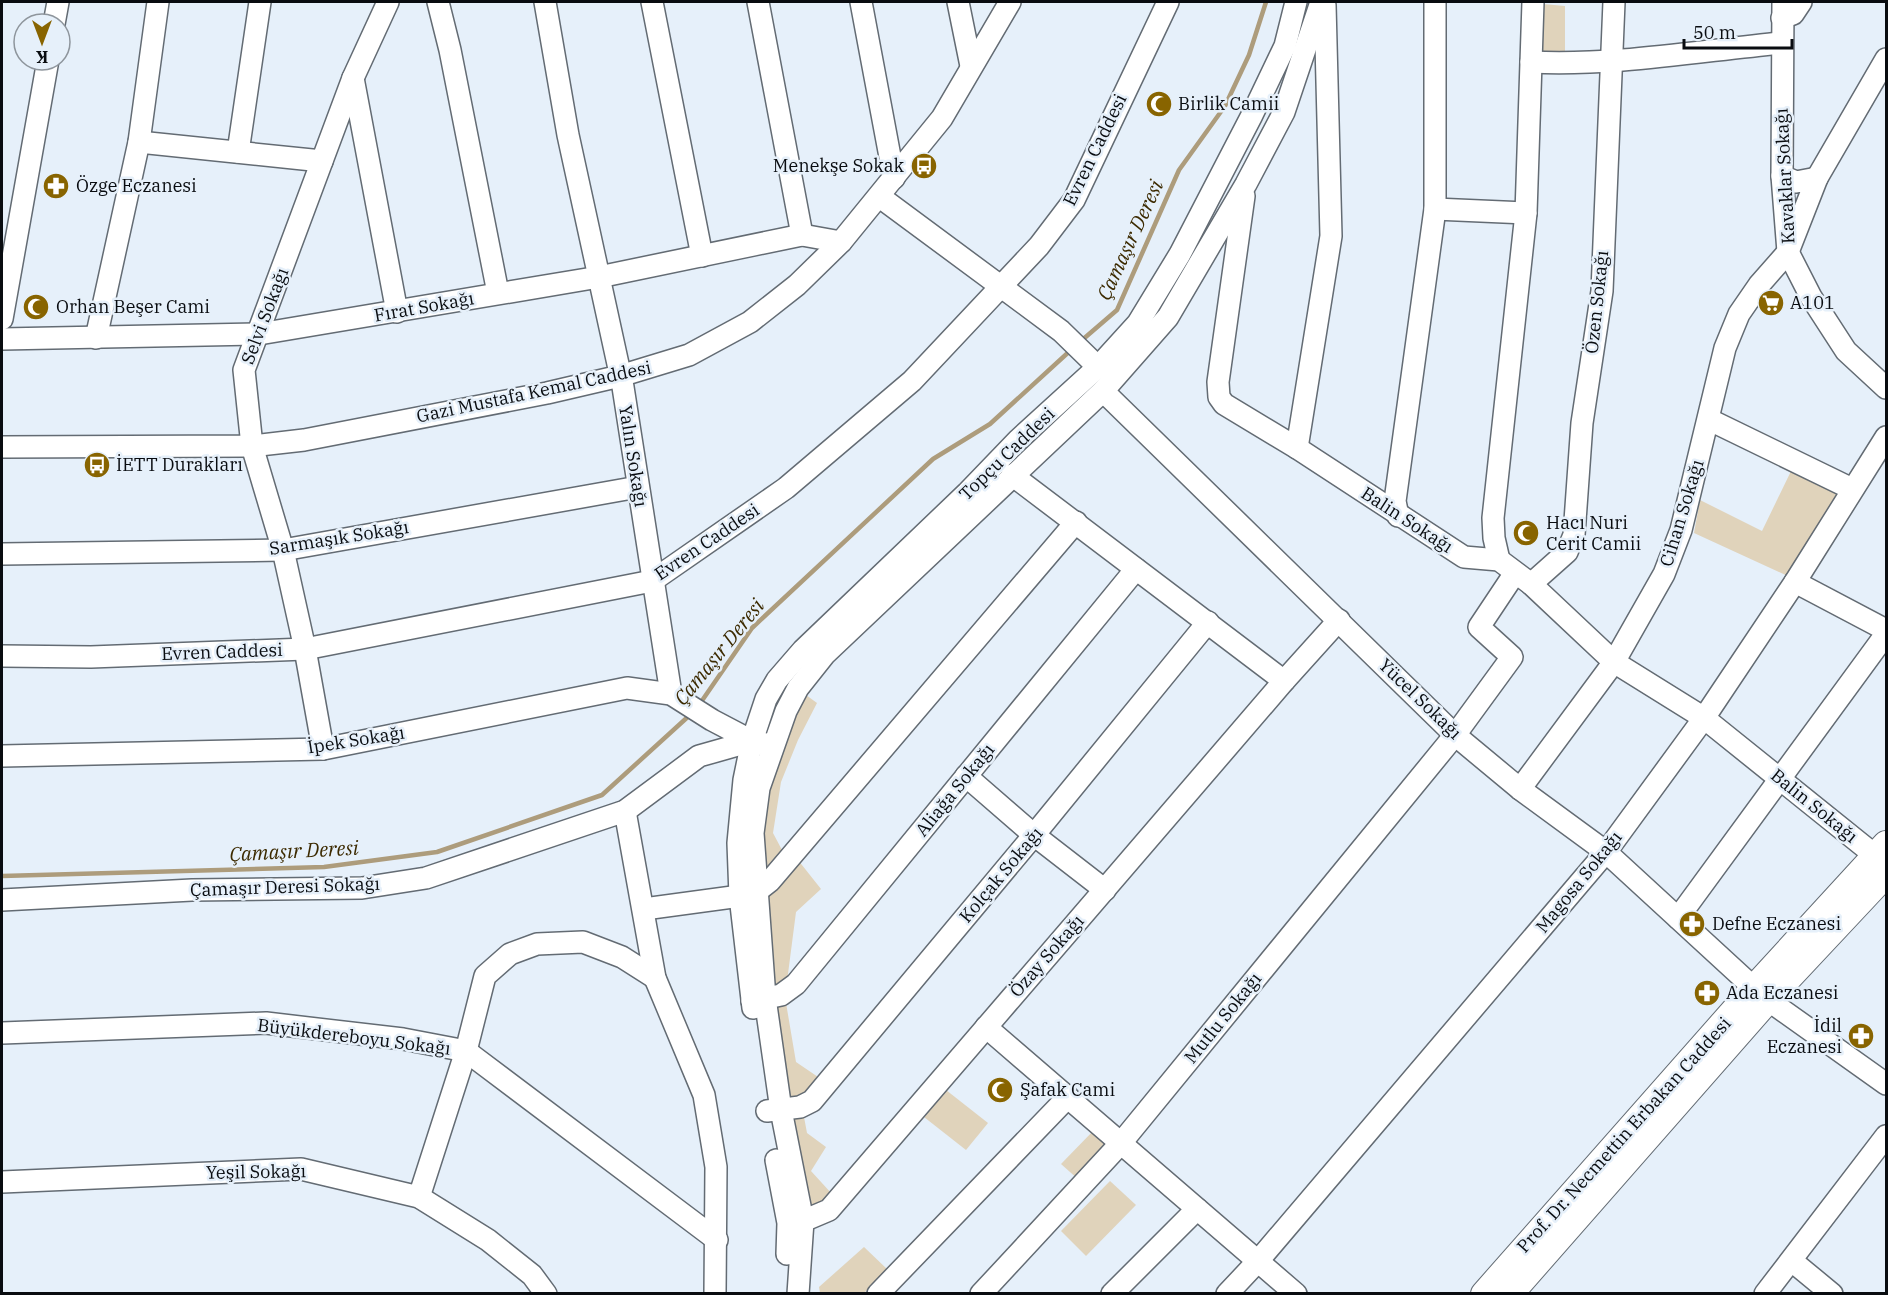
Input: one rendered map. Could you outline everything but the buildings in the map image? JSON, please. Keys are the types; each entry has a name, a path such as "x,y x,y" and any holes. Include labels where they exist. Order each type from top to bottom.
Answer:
{"main road":[{"name":"Prof. Dr. Necmettin Erbakan Caddesi","path":"1484,1293 1884,858"},
{"name":"Prof. Dr. Necmettin Erbakan Caddesi","path":"1510,1293 1761,994"}],"street":[{"path":"96,338 139,142 158,2"},
{"path":"238,152 260,2"},
{"name":"Selvi Sokağı","path":"323,748 305,649 283,550 252,446 244,370 353,78 388,2"},
{"path":"438,2 450,50 498,293"},
{"name":"Yalın Sokağı","path":"545,2 568,135 620,376 670,694"},
{"path":"652,2 702,256"},
{"path":"758,2 802,235"},
{"path":"861,2 894,178"},
{"path":"958,2 971,66"},
{"name":"Gazi Mustafa Kemal Caddesi","path":"2,447 252,446 304,440 620,376 689,355 750,322 797,285 841,242 880,197 942,118 1010,2"},
{"name":"Evren Caddesi","path":"2,656 90,657 305,649 652,581 786,488 912,381 1039,246 1074,200 1168,2"},
{"name":"Topçu Caddesi","path":"798,1293 796,1222 774,1111 748,894 766,699 777,680 803,650 967,494 1094,363 1138,322 1179,254 1285,46 1296,2"},
{"path":"1297,448 1331,236 1323,2"},
{"name":"Topçu Caddesi","path":"762,743 798,688 825,654 1103,391 1168,316 1246,184 1284,112 1323,2"},
{"path":"1398,516 1395,501 1436,209 1435,2"},
{"path":"1515,572 1494,538 1493,518 1526,213 1533,2"},
{"name":"Özen Sokağı","path":"1455,735 1512,657 1479,627 1515,572 1567,552 1574,535 1582,423 1602,291 1614,2"},
{"path":"1782,10 1793,14 1801,2"},
{"name":"Kavaklar Sokağı","path":"1782,10 1782,176 1788,252 1811,297 1846,351 1887,388"},
{"path":"1531,62 1566,63 1611,60 1781,43"},
{"name":"Cihan Sokağı","path":"1520,789 1614,662 1664,574 1681,530 1710,420 1725,348 1739,314 1759,285 1788,252 1817,178 1887,60"},
{"path":"2,320 46,72"},
{"path":"353,78 397,312"},
{"path":"139,142 322,161"},
{"path":"1782,176 1796,182 1817,178"},
{"name":"Balin Sokağı","path":"1246,184 1218,391 1224,404 1297,448 1464,557 1515,572 1614,662 1704,718 1884,858"},
{"path":"880,197 1060,332 1094,363"},
{"path":"1436,209 1526,213"},
{"name":"Fırat Sokağı","path":"2,339 259,334 599,277 802,235 841,242"},
{"name":"Yücel Sokağı","path":"1103,391 1340,620 1455,735 1520,789 1606,852 1761,994 1887,1084"},
{"path":"1710,420 1852,489"},
{"name":"Magosa Sokağı","path":"1227,1293 1258,1261 1606,852 1704,718 1795,582 1887,437"},
{"path":"1012,475 1284,681"},
{"name":"Sarmaşık Sokağı","path":"2,554 283,550 638,487"},
{"path":"644,909 748,894 770,881 1076,522"},
{"name":"Aliağa Sokağı","path":"759,1000 781,994 796,984 1136,569"},
{"path":"1678,918 1887,632 1795,582"},
{"name":"Özay Sokağı","path":"796,1222 829,1210 1284,681 1340,620"},
{"name":"Kolçak Sokağı","path":"774,1111 800,1107 812,1101 1208,622"},
{"name":"İpek Sokağı","path":"2,756 323,748 627,688 670,694"},
{"path":"670,694 712,720 762,743"},
{"name":"Mutlu Sokağı","path":"981,1293 1121,1143 1455,735"},
{"name":"Çamaşır Deresi Sokağı","path":"2,900 192,890 362,888 426,878 625,811 699,756 762,743"},
{"path":"966,776 1034,835 1105,890"},
{"path":"625,811 644,909 654,978 704,1095 716,1167 715,1293"},
{"path":"419,1197 466,1051 485,976 510,954 537,944 583,942 622,957 654,978"},
{"name":"Büyükdereboyu Sokağı","path":"2,1033 266,1023 403,1039 466,1051 717,1240"},
{"path":"986,1027 1296,1293"},
{"path":"878,1293 1068,1097"},
{"path":"1765,1293 1887,1136"},
{"name":"Yeşil Sokağı","path":"2,1182 301,1168 419,1197 488,1240 532,1275 546,1293"},
{"path":"1112,1293 1197,1209"},
{"name":"Topçu Caddesi","path":"784,1293 796,1222"},
{"path":"1791,1261 1832,1293"}],"shaded area":[{"path":"1532,3 1565,6 1565,63 1531,62"},
{"path":"1793,467 1842,491 1790,577 1694,533 1700,500 1762,531"},
{"path":"806,695 817,703 798,740 781,782 773,833 791,867 798,860 821,889 796,912 785,997 796,1062 821,1079 801,1101 807,1133 826,1147 811,1171 832,1194 807,1215 786,1114 760,835 770,771 790,719"},
{"path":"946,1090 988,1123 966,1150 924,1117"},
{"path":"1096,1128 1113,1144 1079,1180 1061,1164"},
{"path":"1110,1181 1136,1205 1086,1256 1061,1231"},
{"path":"864,1247 888,1270 864,1293 820,1293 819,1287"}],"waterway":[{"name":"Çamaşır Deresi","path":"1081,341 1117,310 1179,170 1225,106 1249,55 1266,2"},
{"name":"Çamaşır Deresi","path":"699,705 752,628 933,459 990,424 1072,349"},
{"name":"Çamaşır Deresi","path":"2,876 324,867 437,852 602,795 691,714"}],"place":[{"name":"Birlik Camii","path":"1159,104"},
{"name":"Menekşe Sokak","path":"924,166"},
{"name":"Özge Eczanesi","path":"56,186"},
{"name":"A101","path":"1771,303"},
{"name":"Orhan Beşer Cami","path":"36,307"},
{"name":"İETT Durakları","path":"97,465"},
{"name":"Hacı Nuri Cerit Camii","path":"1526,533"},
{"name":"Defne Eczanesi","path":"1692,924"},
{"name":"Ada Eczanesi","path":"1707,993"},
{"name":"İdil Eczanesi","path":"1861,1036"},
{"name":"Şafak Cami","path":"1000,1090"}]}
